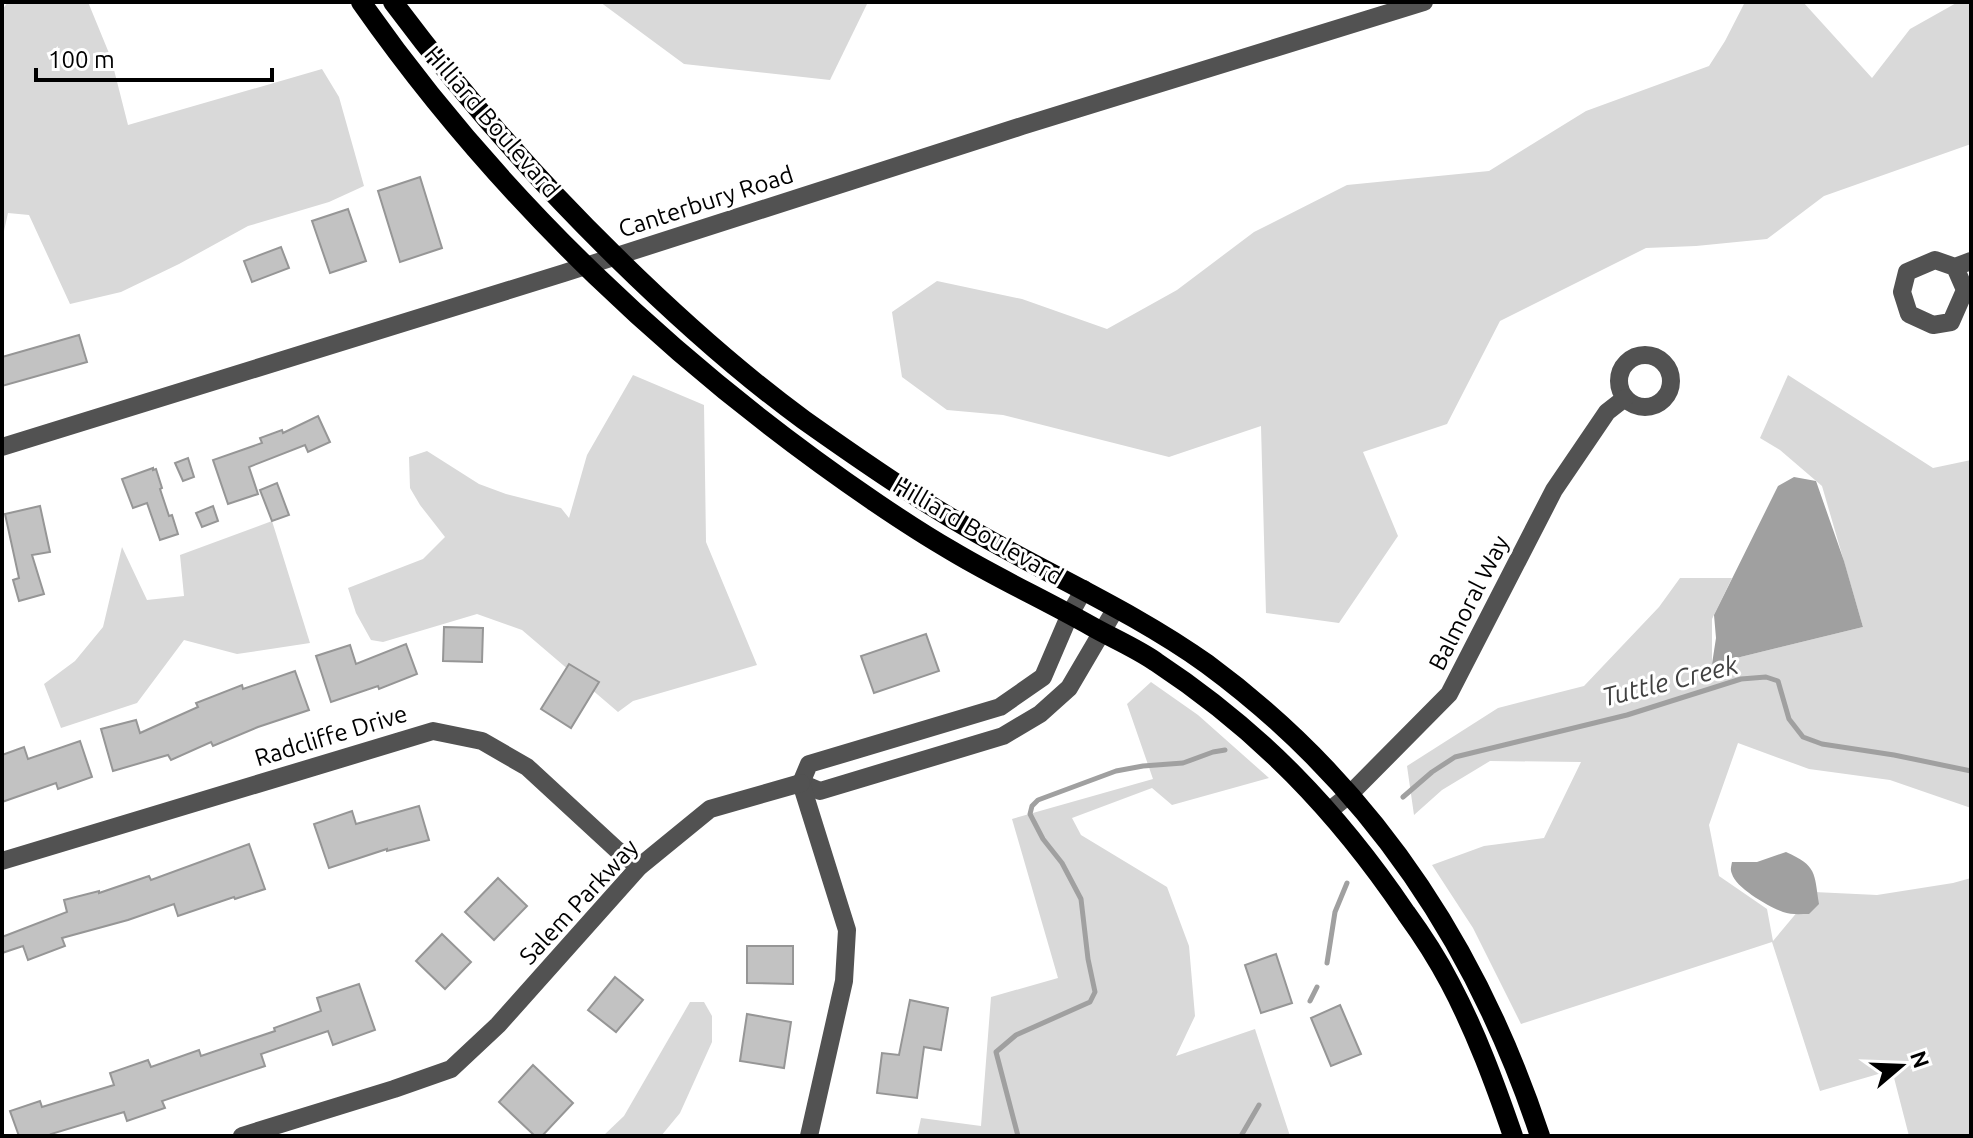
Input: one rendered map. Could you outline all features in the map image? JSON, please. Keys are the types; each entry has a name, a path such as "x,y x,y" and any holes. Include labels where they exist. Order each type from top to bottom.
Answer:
{"main road":[{"name":"Hilliard Boulevard","path":"361,2 435,100 501,177 648,326 753,414 874,501 949,549 1153,660 1264,745 1329,811 1358,846 1426,942 1473,1029 1513,1136"},
{"name":"Hilliard Boulevard","path":"393,2 488,123 569,212 707,342 798,416 849,451 947,516 1084,589 1205,663 1281,725 1350,794 1380,829 1463,955 1506,1045 1540,1136"}],"street":[{"name":"Canterbury Road","path":"2,447 1424,2"},
{"name":"Balmoral Way","path":"1329,811 1350,794 1449,694 1554,490 1607,412 1625,398"},
{"name":"Salem Parkway","path":"242,1136 451,1069 498,1025 639,867 710,809 801,783 809,764 1000,707 1043,677 1084,589"},
{"path":"801,783 820,791 1003,736 1040,714 1069,688 1116,608"},
{"name":"Radcliffe Drive","path":"2,861 433,731 482,741 527,767 639,867"},
{"path":"801,783 847,930 844,981 809,1136"}],"shaded area":[{"path":"8,2 88,2 111,58 128,125 322,69 339,97 364,186 329,202 248,226 121,292 70,304 29,215 8,213 2,240 2,10"},
{"path":"600,2 868,2 830,80 684,64"},
{"path":"1745,2 1803,2 1872,78 1910,29 1958,2 1971,2 1971,144 1824,196 1767,239 1646,248 1500,321 1447,424 1363,452 1398,536 1339,623 1266,613 1261,426 1169,457 1003,415 947,410 902,377 892,312 937,281 1022,299 1107,329 1177,290 1254,232 1347,185 1489,171 1586,111 1709,66"},
{"path":"633,375 704,405 706,542 757,665 633,701 618,712 522,630 477,614 383,642 371,640 356,613 348,588 423,559 445,537 410,488 409,457 427,451 479,484 561,508 569,518 587,455"},
{"path":"1788,375 1933,468 1971,460 1971,808 1890,780 1809,769 1738,743 1709,825 1719,876 1767,909 1773,941 1814,892 1877,895 1971,878 1971,1136 1909,1136 1892,1070 1820,1091 1772,942 1521,1024 1473,928 1432,865 1484,846 1544,838 1581,762 1490,761 1442,790 1414,815 1407,766 1498,708 1584,686 1659,607 1680,578 1732,578 1712,619 1712,664 1863,627 1822,486 1780,450 1760,438"},
{"path":"1794,477 1816,481 1863,627 1712,664 1716,638 1714,615 1778,486"},
{"path":"272,521 310,643 237,654 184,640 137,703 61,728 44,684 75,661 103,627 122,547 147,600 184,596 180,555"},
{"path":"1151,682 1198,715 1269,778 1172,805 1152,788 1072,818 1081,835 1167,887 1189,946 1195,1016 1176,1056 1255,1029 1290,1136 917,1136 921,1118 981,1126 991,997 1058,978 1012,819 1153,779 1127,704"},
{"path":"1786,852 1809,866 1815,877 1819,904 1809,914 1786,913 1770,906 1746,891 1732,874 1732,862 1757,862"},
{"path":"690,1002 704,1002 712,1016 712,1042 680,1113 661,1136 603,1136 624,1116"}],"building":[{"path":"420,177 442,248 400,262 378,191"},
{"path":"348,209 366,261 330,273 312,221"},
{"path":"281,247 289,268 252,282 244,261"},
{"path":"79,335 87,362 2,386 2,357"},
{"path":"318,416 330,442 308,452 305,445 249,467 258,494 228,504 213,460 262,443 260,438 282,430 283,433"},
{"path":"188,458 194,477 183,481 175,463"},
{"path":"156,469 169,516 172,515 178,534 160,540 147,503 133,508 122,479"},
{"path":"277,483 289,515 272,521 260,490"},
{"path":"40,506 50,552 32,555 44,594 19,601 13,580 19,578 5,514"},
{"path":"213,506 218,521 202,527 196,513"},
{"path":"444,627 483,628 482,662 443,661"},
{"path":"926,634 939,671 874,693 861,656"},
{"path":"406,644 417,674 379,689 378,686 331,702 316,656 350,645 356,664"},
{"path":"569,664 599,682 571,728 541,709"},
{"path":"295,671 309,710 213,746 211,742 171,760 168,755 113,771 101,729 136,720 140,733 198,707 196,703 242,685 243,689"},
{"path":"80,741 92,777 58,789 56,783 2,802 2,755 24,747 28,759"},
{"path":"419,806 429,840 387,849 329,868 314,824 352,811 356,824"},
{"path":"249,844 265,889 178,916 174,904 62,938 65,946 28,960 23,946 2,953 2,937 67,912 64,900 99,893 149,876 151,880"},
{"path":"498,878 527,906 494,940 465,912"},
{"path":"442,934 471,962 445,989 416,961"},
{"path":"747,946 793,946 793,984 747,983"},
{"path":"1276,954 1292,1003 1261,1013 1245,965"},
{"path":"615,977 643,1000 616,1032 588,1010"},
{"path":"359,984 375,1030 333,1045 328,1031 261,1054 265,1066 162,1101 165,1108 127,1121 124,1112 52,1136 19,1136 10,1111 40,1101 42,1107 114,1085 110,1073 148,1060 151,1067 199,1050 201,1056 275,1031 274,1028 321,1011 317,998"},
{"path":"910,1000 948,1008 941,1050 924,1047 917,1098 877,1093 882,1053 899,1055"},
{"path":"1340,1005 1361,1054 1331,1066 1311,1018"},
{"path":"747,1014 791,1022 784,1068 740,1061"},
{"path":"533,1065 573,1103 542,1136 535,1136 499,1102"}],"waterway":[{"name":"Tuttle Creek","path":"1403,797 1455,757 1627,715 1741,679 1766,677 1778,681 1789,719 1803,737 1822,744 1971,771"},
{"name":"Tuttle Creek","path":"1018,1136 996,1052 1016,1035 1090,1002 1095,992 1081,899 1062,863 1043,839 1030,814 1032,806 1038,800 1116,771 1183,763 1225,750"},
{"path":"1327,963 1335,912 1347,883"},
{"path":"1310,1001 1317,987"},
{"path":"1241,1136 1259,1105"}]}
